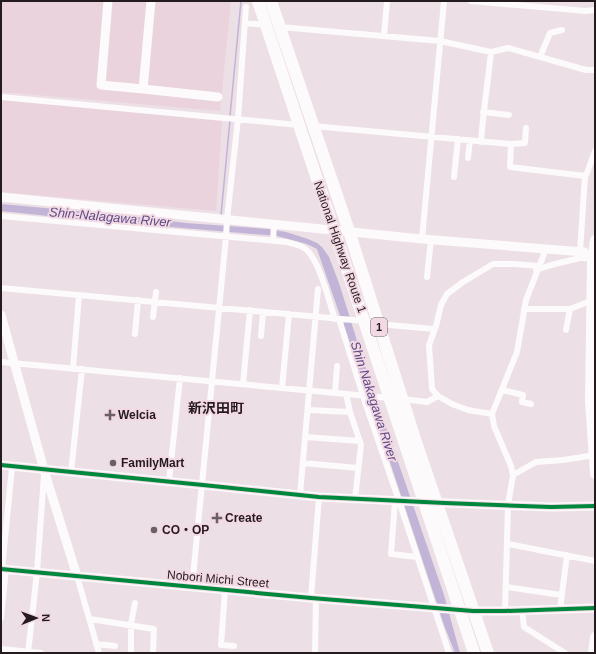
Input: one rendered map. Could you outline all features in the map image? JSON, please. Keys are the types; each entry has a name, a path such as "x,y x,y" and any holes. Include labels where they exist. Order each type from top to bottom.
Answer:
{"highway":[{"name":"National Highway Route 1","path":"258,1 334,230 360,321 386,397 427,502 474,611 488,653"},
{"name":"National Highway Route 1","path":"271,1 403,399 427,502 458,610 474,653"}],"main road":[{"path":"595,240 588,254 593,300 590,401 595,474"},
{"path":"593,653 595,637"}],"street":[{"path":"108,1 102,85 218,97"},
{"path":"143,89 152,1"},
{"path":"427,277 426,239 432,136 444,1"},
{"path":"471,1 571,10 595,10"},
{"path":"384,36 387,2"},
{"path":"192,587 226,237 226,220 238,119 246,7"},
{"path":"245,23 266,25"},
{"path":"280,27 440,42 491,52 508,48 586,70 595,70"},
{"path":"540,57 550,33 562,30"},
{"path":"481,142 484,100 488,82 491,52"},
{"path":"1,97 299,125"},
{"path":"483,112 509,115"},
{"path":"313,126 511,144 525,143 526,128"},
{"path":"454,177 458,139"},
{"path":"468,158 470,140"},
{"path":"511,144 510,167 585,176"},
{"path":"588,254 585,176 595,151"},
{"path":"1,197 274,225 588,254"},
{"path":"88,224 89,206"},
{"path":"1,216 273,240 295,244 306,249 315,260 337,319 449,653"},
{"path":"273,240 274,225"},
{"path":"505,611 508,505 513,475 511,466 494,426 492,414 517,352 526,300 537,268 546,249"},
{"path":"492,414 468,410 452,404 438,396 432,389 429,345 441,305 447,294 463,282 493,264 515,264 537,268 588,254"},
{"path":"1,288 80,294 360,321"},
{"path":"300,495 318,290"},
{"path":"153,317 156,292"},
{"path":"73,369 80,294"},
{"path":"135,334 138,300"},
{"path":"524,309 570,309 593,300"},
{"path":"566,330 570,309"},
{"path":"243,384 250,310"},
{"path":"261,336 263,312"},
{"path":"1,314 44,470 90,618 99,653"},
{"path":"282,388 289,314"},
{"path":"378,324 434,329"},
{"path":"1,362 386,397"},
{"path":"335,393 338,366"},
{"path":"71,472 82,369"},
{"path":"169,482 180,378"},
{"path":"502,390 523,395 522,402 531,404"},
{"path":"346,394 350,412 361,445 355,499"},
{"path":"403,399 428,402 438,396"},
{"path":"308,410 350,412"},
{"path":"305,437 360,441"},
{"path":"513,475 536,462 594,455"},
{"path":"302,463 358,468"},
{"path":"1,465 203,484 319,497 508,505 595,506"},
{"path":"1,618 3,569 12,466"},
{"path":"28,652 38,572 44,470"},
{"path":"315,653 313,598 319,497"},
{"path":"397,501 391,554 417,557"},
{"path":"508,544 595,561"},
{"path":"560,609 567,555"},
{"name":"Nobori Michi Street","path":"3,569 458,610 505,611 595,608"},
{"path":"506,587 561,595"},
{"path":"225,590 221,645 234,646"},
{"path":"132,653 131,624 134,603"},
{"path":"522,610 524,627 565,653"},
{"path":"90,618 154,629 153,653"},
{"path":"96,644 115,646"},
{"path":"1,649 42,653"}],"shaded area":[{"path":"1,1 231,1 220,111 1,92"},
{"path":"1,98 222,121 216,211 1,192"}],"water":[{"path":"1,204 123,215 186,223 268,229 286,232 308,239 322,247 329,257 339,283 364,363 444,595 460,653 455,653 444,625 373,411 317,249 307,244 277,236 1,211"}],"waterway":[{"path":"230,116 241,1"},
{"path":"221,215 230,120"}],"cycle path":[{"path":"1,465 319,497 551,507 595,506"},
{"path":"1,569 311,598 473,611 595,608"}],"place":[{"name":"Welcia","path":"110,415"},
{"name":"FamilyMart","path":"113,463"},
{"name":"Create","path":"217,518"},
{"name":"CO・OP","path":"154,530"}],"district":[{"name":"新沢田町","path":"216,408"}],"water label":[{"name":"Shin-Nalagawa River","path":"110,217"},
{"name":"Shin Nakagawa River","path":"374,401"}]}
